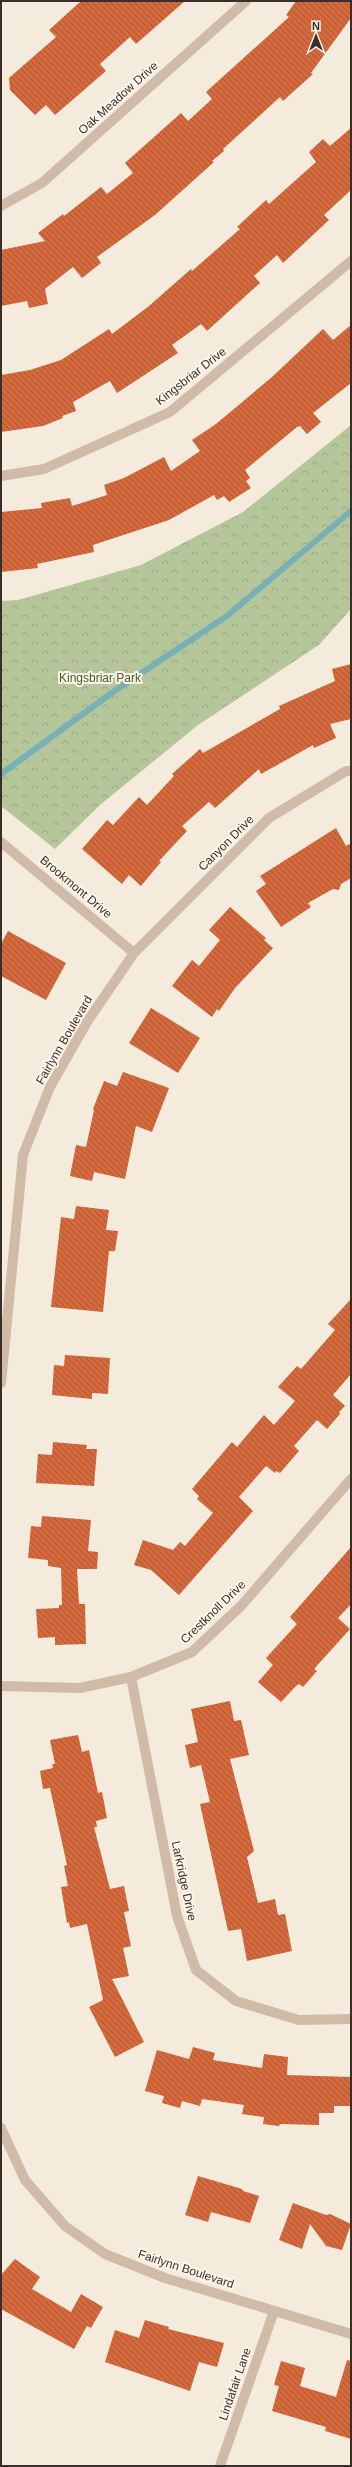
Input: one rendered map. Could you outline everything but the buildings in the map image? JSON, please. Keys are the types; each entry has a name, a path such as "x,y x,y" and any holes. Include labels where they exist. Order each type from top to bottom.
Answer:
{"street":[{"name":"Oak Meadow Drive","path":"1,206 42,183 246,1"},
{"name":"Kingsbriar Drive","path":"1,476 44,469 170,412 351,262"},
{"name":"Canyon Drive","path":"134,953 269,818 346,771 351,771"},
{"name":"Brookmont Drive","path":"1,842 134,953"},
{"name":"Fairlynn Boulevard","path":"1,1384 23,1155 50,1087 87,1022 134,953"},
{"name":"Crestknoll Drive","path":"1,1686 80,1688 131,1678 192,1652 241,1606 351,1479"},
{"name":"Larkridge Drive","path":"131,1678 177,1916 196,1970 236,2001 299,2020 351,2019"},
{"name":"Fairlynn Boulevard","path":"1,2128 25,2180 64,2226 105,2254 165,2278 351,2334"},
{"name":"Lindafair Lane","path":"220,2466 274,2311"}],"green space":[{"name":"Kingsbriar Park","path":"351,425 351,609 319,645 198,725 100,805 55,849 1,806 1,601 18,600 141,565 243,512"}],"waterway":[{"path":"1,774 113,692 227,616 351,511"}]}
